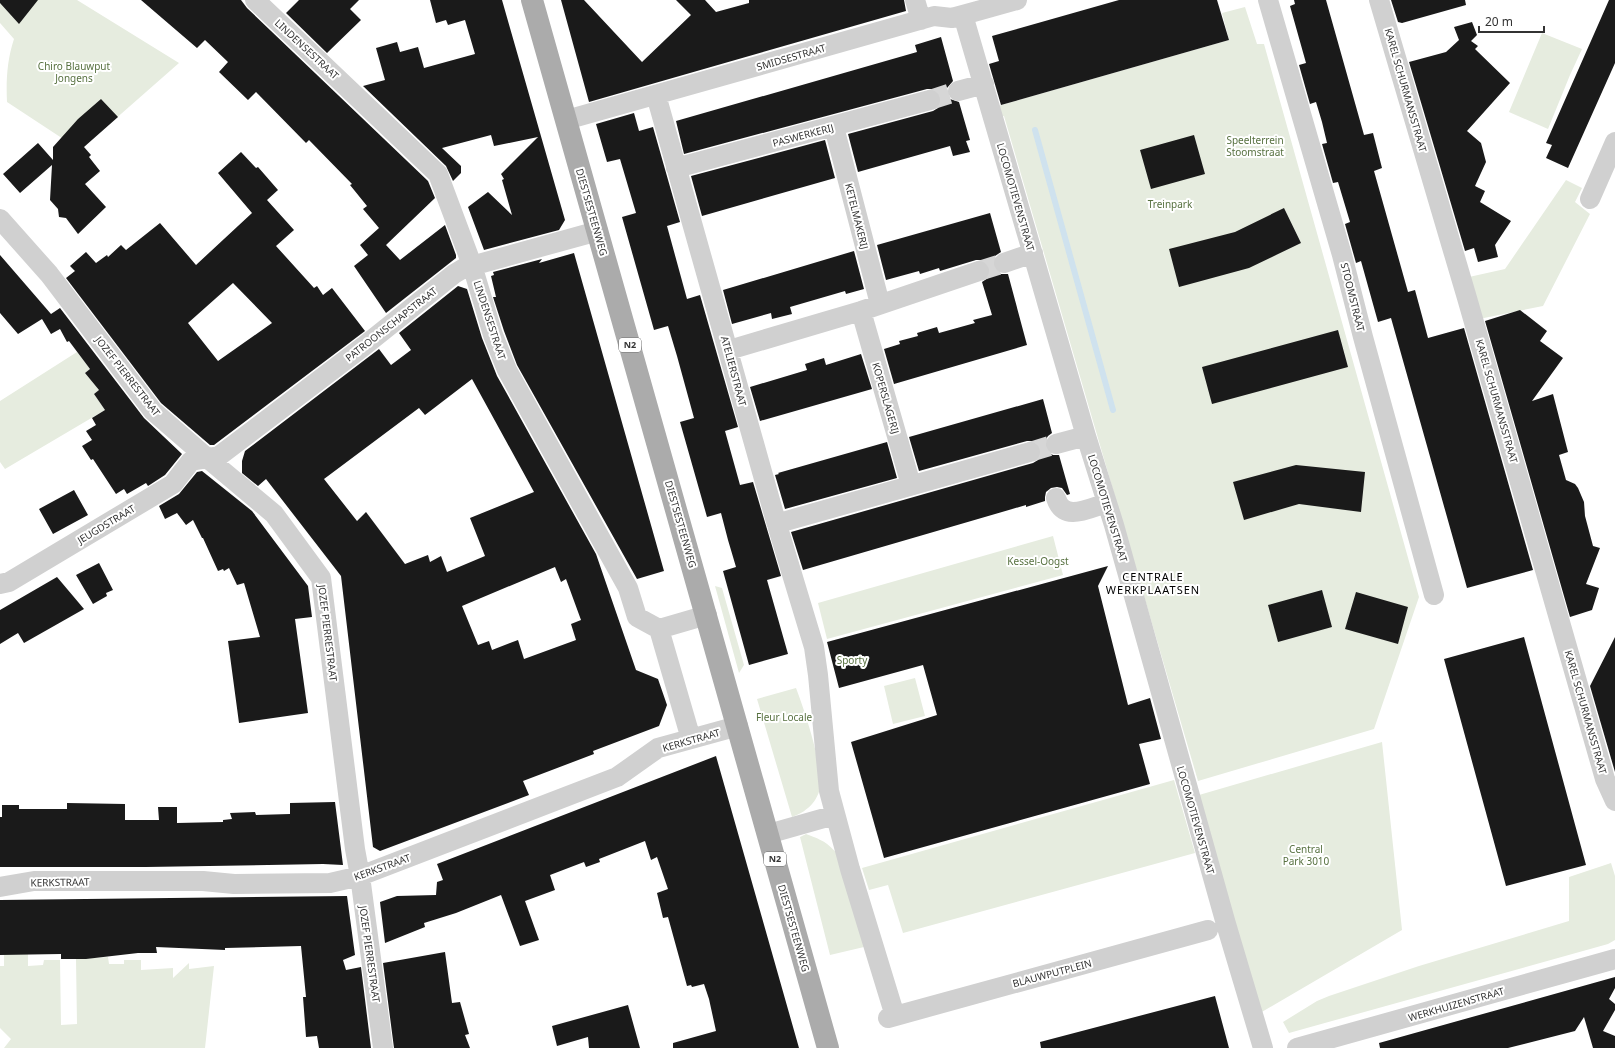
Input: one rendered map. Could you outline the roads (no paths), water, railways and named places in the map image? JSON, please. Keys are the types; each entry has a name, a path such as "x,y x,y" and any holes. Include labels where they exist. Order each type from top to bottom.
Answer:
{"main road":[{"name":"DIESTSESTEENWEG","path":"532,0 707,615 828,1048"}],"street":[{"name":"LINDENSESTRAAT","path":"254,0 438,174 472,265 493,335 507,370 628,588 637,617 659,629"},
{"path":"915,0 921,20"},
{"name":"SMIDSESTRAAT","path":"566,120 934,16 952,18 1017,0"},
{"name":"STOOMSTRAAT","path":"1268,0 1342,255 1362,337 1434,595"},
{"name":"KAREL SCHURMANSSTRAAT","path":"1379,0 1610,774 1615,801"},
{"name":"LOCOMOTIEVENSTRAAT","path":"963,15 1086,436 1107,502 1226,924 1263,1048"},
{"path":"958,91 984,84"},
{"name":"ATELIERSTRAAT","path":"656,95 729,350 776,522 814,647 829,791 835,815"},
{"name":"PASWERKERIJ","path":"676,168 834,127 930,100"},
{"name":"KETELMAKERIJ","path":"834,127 880,304"},
{"path":"1590,198 1615,142"},
{"name":"JOZEF PIERRESTRAAT","path":"0,219 49,274 153,411 274,514 321,578 354,841 383,1048"},
{"name":"PATROONSCHAPSTRAAT","path":"206,457 219,456 364,346 454,274 464,268 598,231"},
{"path":"1004,263 1033,253"},
{"path":"729,350 861,311 979,271"},
{"name":"KOPERSLAGERIJ","path":"861,311 911,485"},
{"path":"1056,444 1086,436"},
{"path":"776,522 786,521 1030,452"},
{"name":"JEUGDSTRAAT","path":"0,584 9,582 173,484 191,461 206,457"},
{"path":"1056,498 1059,506 1065,512 1074,513 1107,502"},
{"path":"691,739 659,629 707,615"},
{"name":"KERKSTRAAT","path":"0,887 34,881 203,881 234,884 330,883 360,876 617,777 658,748 738,726"},
{"path":"768,834 835,815"},
{"name":"BLAUWPUTPLEIN","path":"835,815 892,1017 1208,930"},
{"name":"WERKHUIZENSTRAAT","path":"1297,1048 1615,959"}],"waterway":[{"path":"1035,130 1113,410"}],"tunnel":[{"path":"930,100 958,91"},
{"path":"979,271 1004,263"},
{"path":"1030,452 1056,444"}],"district":[{"name":"CENTRALE WERKPLAATSEN","path":"1153,583"}],"park label":[{"name":"Chiro Blauwput Jongens","path":"74,72"},
{"name":"Speelterrein Stoomstraat","path":"1255,146"},
{"name":"Treinpark","path":"1170,204"},
{"name":"Kessel-Oogst","path":"1038,561"},
{"name":"Sporty","path":"852,660"},
{"name":"Fleur Locale","path":"784,717"},
{"name":"Central Park 3010","path":"1306,854"}]}
